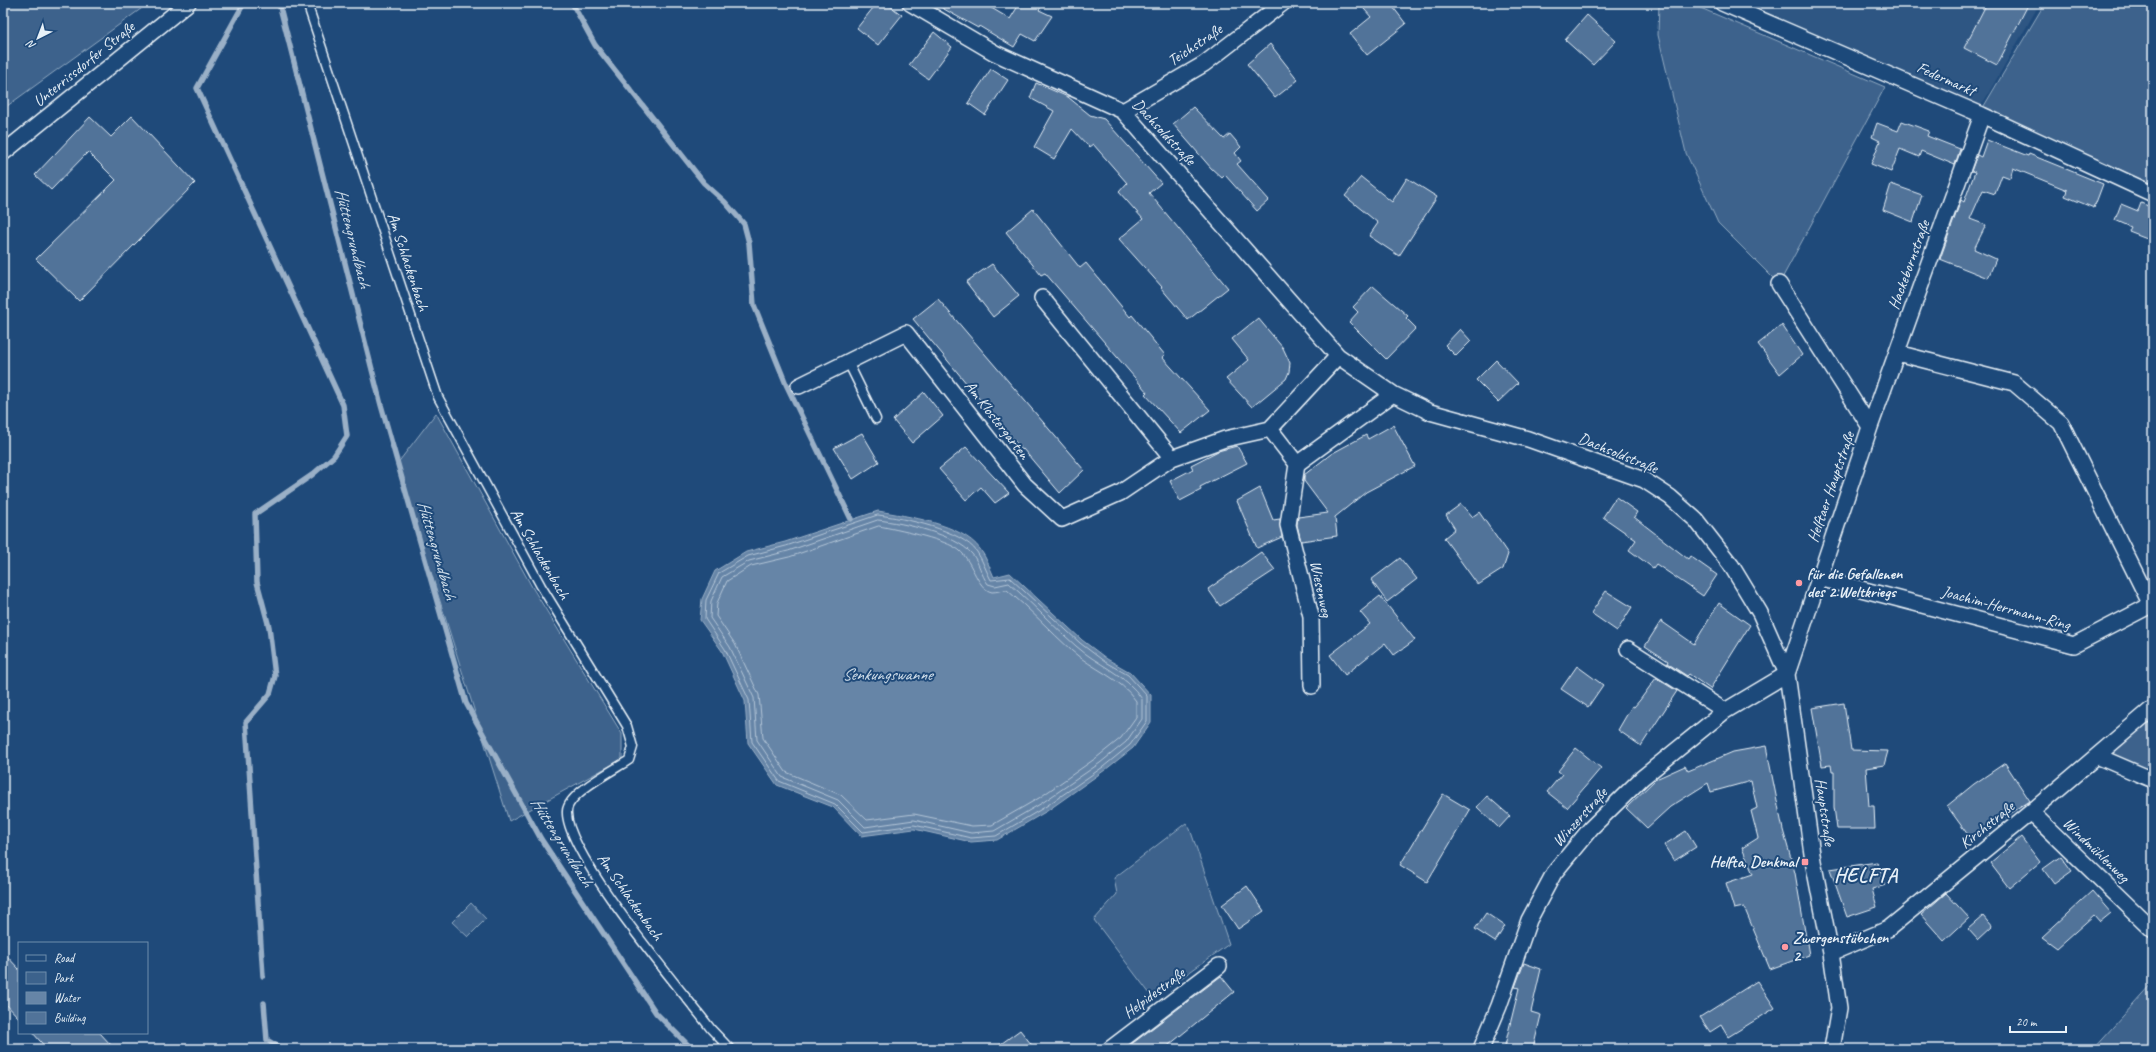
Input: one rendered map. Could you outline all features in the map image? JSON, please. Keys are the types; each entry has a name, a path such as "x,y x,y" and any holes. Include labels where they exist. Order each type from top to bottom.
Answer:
{"street":[{"name":"Unterrissdorfer Straße","path":"3,154 188,3"},
{"name":"Dachsoldstraße","path":"910,3 995,53 1123,110 1338,356 1393,394 1430,412 1528,439 1644,480 1670,497 1696,520 1731,565 1760,613 1787,674"},
{"name":"Teichstraße","path":"1123,110 1204,64 1282,3"},
{"name":"Federmarkt","path":"1722,3 1982,115 2153,194"},
{"name":"Hackebornstraße","path":"1870,427 1982,115"},
{"name":"Helftaer Hauptstraße","path":"1779,284 1870,427 1787,674"},
{"path":"1042,298 1172,458"},
{"name":"Am Klostergarten","path":"799,386 906,333 1025,485 1062,518 1120,493 1172,458 1225,439 1270,429"},
{"name":"Joachim-Herrmann-Ring","path":"1819,578 2074,645 2151,605 2061,423 2014,383 1897,352"},
{"path":"1338,356 1270,429 1297,464 1393,394"},
{"name":"Wiesenweg","path":"1297,464 1288,525 1311,616 1312,686"},
{"path":"1628,649 1725,711"},
{"name":"Winzerstraße","path":"1481,1049 1499,1006 1529,920 1554,873 1591,828 1642,778 1725,711 1787,674"},
{"name":"Hauptstraße","path":"1787,674 1814,861 1831,953 1838,1008 1832,1049"},
{"name":"Kirchstraße","path":"1831,953 1888,929 2031,812 2153,708"},
{"path":"2097,756 2153,780"},
{"name":"Windmühlenweg","path":"2031,812 2153,930"},
{"name":"Helpidestraße","path":"1110,1049 1219,966"}],"lane":[{"name":"Am Schlackenbach","path":"307,3 438,397 541,586 627,726 633,747 629,760 590,785 574,798 567,810 570,832 600,885 711,1029 730,1049"},
{"path":"848,362 876,419"}],"shaded area":[{"path":"1730,3 2040,3 1984,101 1976,111"}],"green space":[{"path":"3,3 149,3 3,109"},
{"path":"1659,3 1689,3 1885,87 1779,284 1718,223 1686,153 1658,35"},
{"path":"2045,3 2153,3 2153,185 1981,111"},
{"path":"436,413 532,587 622,734 622,759 509,821 397,464"},
{"path":"2153,714 2153,774 2106,753"},
{"path":"1186,823 1190,829 1229,944 1153,998 1094,920 1117,894 1114,878"},
{"path":"471,903 486,919 468,937 452,922"},
{"path":"2153,983 2153,1049 2093,1049"}],"water":[{"name":"Senkungswanne","path":"878,511 933,522 961,533 972,540 982,552 994,577 1010,573 1082,640 1107,659 1130,672 1151,695 1151,722 1133,748 1105,770 1047,811 997,840 971,842 914,829 861,836 833,807 777,785 748,743 745,701 722,651 700,620 702,599 715,571 746,552 785,542"}],"building":[{"path":"877,3 886,3 902,15 878,45 857,28"},
{"path":"933,3 983,3 1010,19 1020,3 1044,3 1039,10 1052,16 1035,41 1022,34 1014,47 979,26 978,28"},
{"path":"1359,3 1390,3 1406,24 1367,55 1350,34 1371,17"},
{"path":"1987,3 2029,3 1997,65 1964,48"},
{"path":"1587,15 1616,41 1593,65 1565,40"},
{"path":"934,32 952,47 928,79 909,65"},
{"path":"1270,44 1298,80 1275,98 1247,64"},
{"path":"991,69 1008,80 985,115 968,103"},
{"path":"1036,83 1068,97 1090,115 1104,119 1161,183 1149,193 1228,288 1188,320 1161,288 1162,287 1119,239 1143,219 1119,192 1127,183 1093,144 1089,147 1072,129 1054,159 1034,147 1054,111 1030,98"},
{"path":"1193,107 1224,139 1230,134 1241,147 1235,153 1241,161 1237,164 1269,200 1257,211 1225,175 1222,178 1211,168 1173,124"},
{"path":"132,116 195,183 79,301 36,259 116,180 88,152 51,190 35,175 90,117 111,137"},
{"path":"1902,121 1929,131 1927,136 1960,149 1955,165 1921,151 1919,157 1900,149 1891,172 1871,164 1880,141 1872,137 1877,123 1898,131"},
{"path":"1987,140 2028,156 2029,154 2103,184 2094,208 2065,196 2067,190 2013,168 2010,178 2002,175 1995,194 1983,190 1970,219 1986,225 1974,249 1996,259 1988,278 1940,259 1961,200 1964,202 1975,172 1971,171 1977,155 1981,157"},
{"path":"1361,177 1392,202 1407,178 1437,197 1399,256 1369,236 1378,223 1345,196"},
{"path":"1891,184 1922,195 1913,222 1883,210"},
{"path":"2141,203 2153,208 2153,224 2147,238 2129,231 2131,227 2115,220 2121,204 2138,211"},
{"path":"1033,209 1080,268 1086,263 1130,317 1132,315 1165,355 1162,357 1210,410 1181,433 1145,394 1147,392 1045,273 1041,275 1006,232"},
{"path":"992,264 1019,296 993,317 966,282"},
{"path":"1373,286 1408,316 1406,318 1416,328 1386,359 1349,322 1358,312 1353,307"},
{"path":"938,299 1084,470 1060,493 1023,449 1022,450 913,319"},
{"path":"1258,318 1283,348 1290,363 1289,372 1286,379 1252,407 1226,379 1249,360 1232,339"},
{"path":"1782,325 1802,355 1780,374 1758,344"},
{"path":"1460,329 1471,341 1456,356 1445,345"},
{"path":"1496,360 1518,383 1498,402 1476,380"},
{"path":"924,392 943,416 912,443 893,420"},
{"path":"1393,425 1415,466 1366,492 1335,517 1337,536 1301,541 1297,525 1298,517 1328,513 1304,481 1304,475 1331,454 1366,435 1368,439"},
{"path":"862,433 879,462 853,479 834,448"},
{"path":"1237,446 1247,463 1200,487 1201,490 1180,501 1170,481 1193,469 1191,465 1218,451"},
{"path":"966,447 1009,493 995,503 981,487 966,500 939,469"},
{"path":"1260,488 1273,520 1280,519 1282,537 1257,548 1237,501"},
{"path":"1616,497 1637,512 1634,517 1688,559 1690,556 1717,575 1703,596 1656,564 1653,568 1629,550 1636,540 1603,517"},
{"path":"1461,504 1472,517 1479,512 1508,554 1503,569 1478,585 1444,538 1455,529 1446,515"},
{"path":"1261,552 1275,570 1220,606 1208,589"},
{"path":"1400,558 1417,579 1387,602 1371,580"},
{"path":"1606,591 1632,607 1617,631 1591,613"},
{"path":"1380,596 1415,640 1394,655 1385,643 1345,675 1330,655 1370,624 1360,612"},
{"path":"1719,603 1750,625 1710,689 1689,674 1687,676 1667,663 1668,661 1645,646 1661,621 1694,644"},
{"path":"1577,666 1603,685 1588,707 1561,689"},
{"path":"1656,678 1677,691 1641,746 1618,730 1632,706 1634,707 1640,700"},
{"path":"1844,703 1851,750 1888,751 1884,765 1866,768 1869,806 1874,806 1875,829 1837,829 1834,807 1834,772 1832,772 1831,765 1822,766 1812,708"},
{"path":"1766,746 1783,830 1795,873 1809,955 1770,969 1744,907 1734,909 1726,883 1753,874 1742,848 1758,838 1751,811 1757,808 1751,781 1711,792 1708,783 1670,807 1647,828 1626,808 1656,779 1685,766 1688,771 1733,752"},
{"path":"1576,748 1601,768 1567,808 1547,792 1562,774 1558,771"},
{"path":"2005,763 2030,801 1999,821 1998,819 1971,839 1947,806 1974,784"},
{"path":"1443,794 1470,810 1427,882 1400,865"},
{"path":"1487,796 1510,816 1499,828 1477,807"},
{"path":"1686,831 1696,847 1674,861 1664,845"},
{"path":"2021,837 2040,862 2009,888 1990,863"},
{"path":"2061,856 2072,871 2054,884 2043,869"},
{"path":"1877,862 1886,885 1872,889 1877,907 1847,917 1830,869"},
{"path":"1247,886 1264,911 1238,929 1222,905"},
{"path":"2092,891 2111,913 2100,922 2094,915 2057,948 2042,937"},
{"path":"1946,893 1969,918 1944,941 1921,915"},
{"path":"1486,913 1505,926 1495,942 1475,929"},
{"path":"1983,916 1992,927 1978,940 1968,929"},
{"path":"3,952 18,968 18,1017 3,1001"},
{"path":"1524,963 1541,969 1531,1012 1541,1015 1533,1049 1504,1049 1519,988 1515,987"},
{"path":"1221,976 1234,992 1164,1049 1125,1049"},
{"path":"1757,981 1775,1008 1728,1037 1721,1025 1710,1032 1700,1017"},
{"path":"1020,1030 1035,1049 994,1049"},
{"path":"34,1034 101,1034 111,1045 100,1049 47,1049"}],"waterway":[{"path":"244,3 197,88 343,405 347,436 334,456 312,475 255,514 257,582 269,627 275,676 270,694 246,722 263,976"},
{"name":"Hüttengrundbach","path":"279,3 381,405 466,703 541,839 656,1013 692,1049"},
{"path":"572,3 595,45 704,183 725,202 744,224 749,243 754,305 786,384 851,519"},
{"path":"264,1003 267,1040 282,1049"}],"place":[{"name":"für die Gefallenen des 2.Weltkriegs","path":"1799,583"},
{"name":"Helfta, Denkmal","path":"1805,862"},
{"name":"Zwergenstübchen 2","path":"1785,947"}],"district":[{"name":"HELFTA","path":"1866,875"}]}
